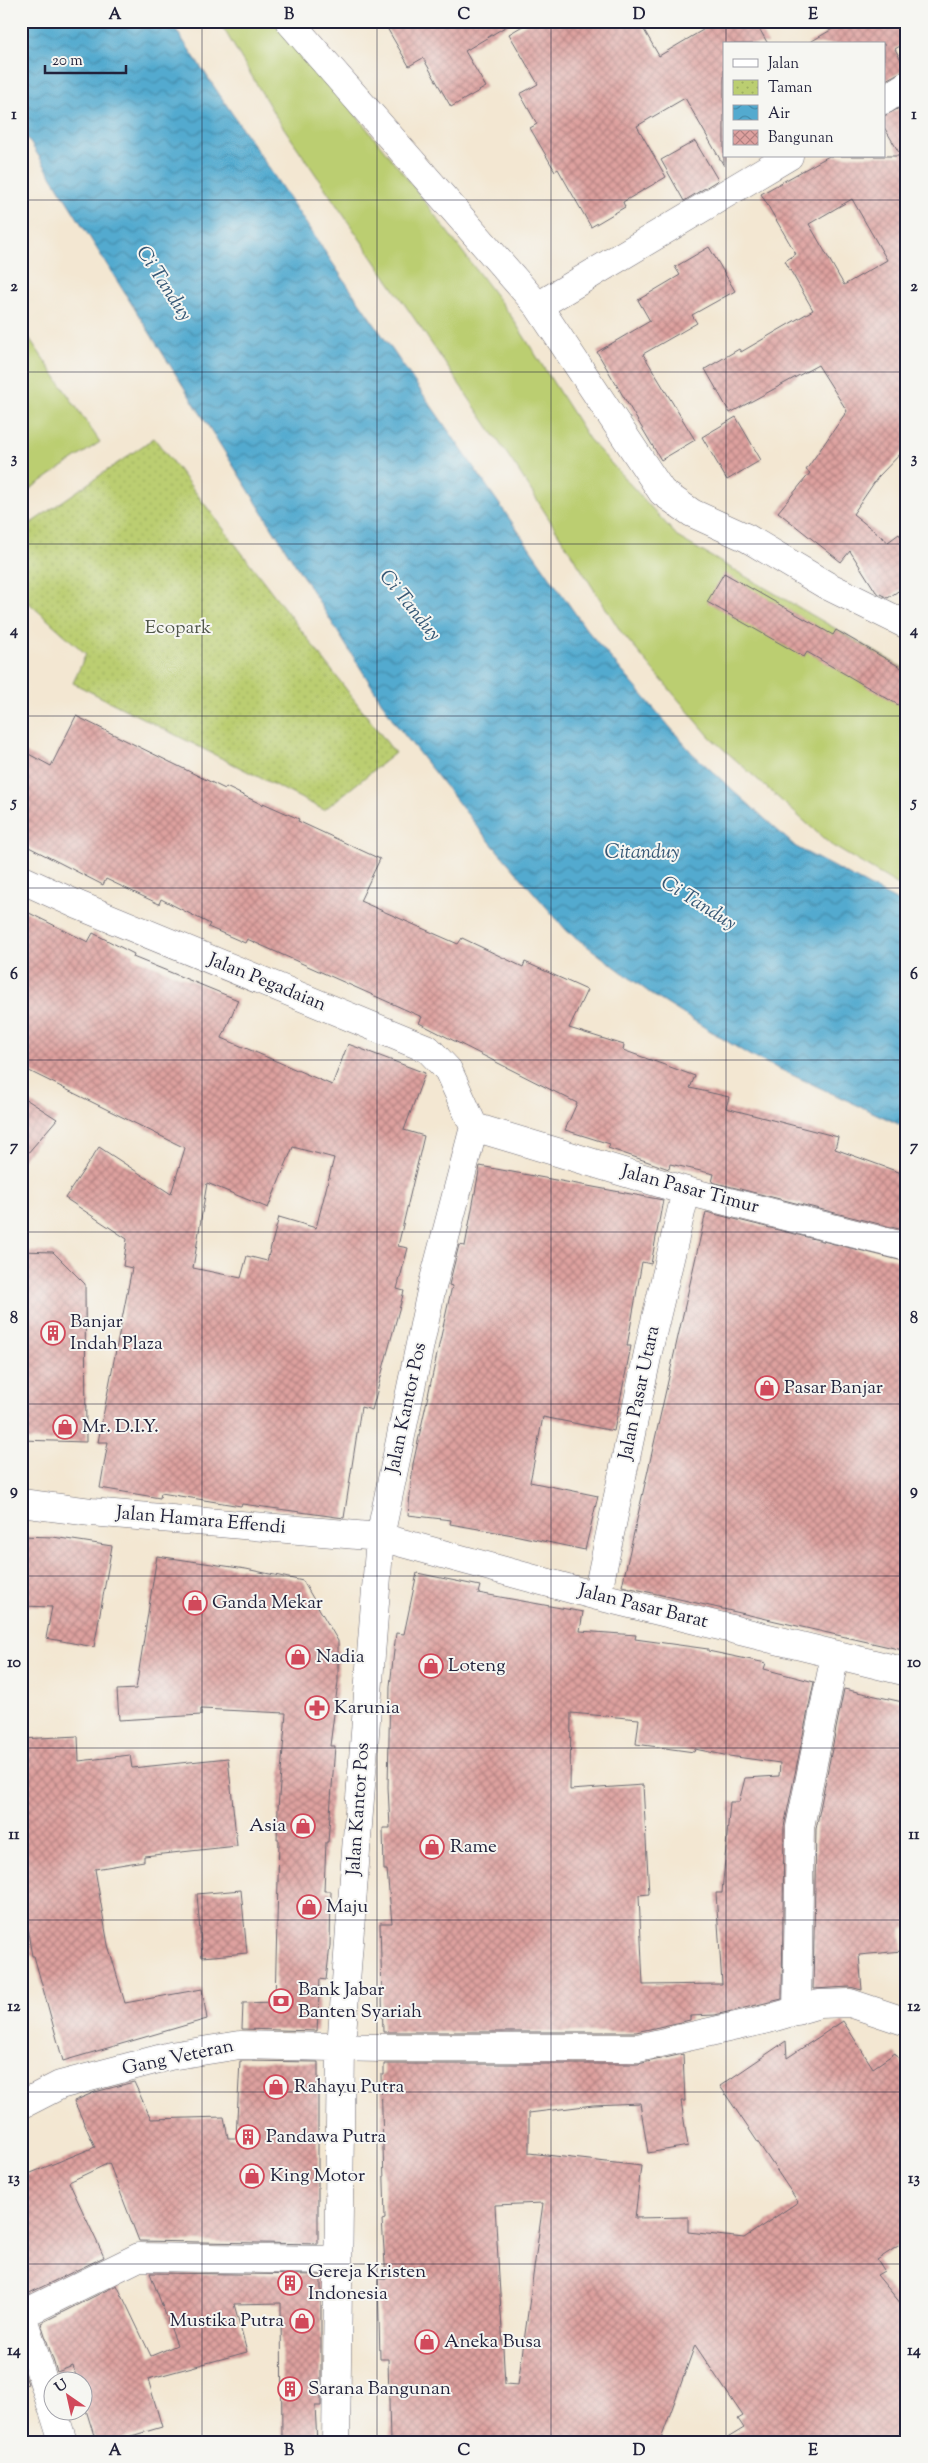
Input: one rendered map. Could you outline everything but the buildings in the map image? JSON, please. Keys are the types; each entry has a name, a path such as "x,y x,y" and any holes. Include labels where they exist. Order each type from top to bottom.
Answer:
{"street":[{"path":"299,23 538,306 662,492 692,513 747,538 826,585 907,625"},
{"path":"886,99 907,85"},
{"path":"538,306 786,158"},
{"name":"Jalan Pegadaian","path":"21,879 428,1050 448,1070 474,1128"},
{"name":"Jalan Pasar Timur","path":"474,1128 686,1191 907,1247"},
{"name":"Jalan Kantor Pos","path":"336,2442 341,2047 380,1537 431,1291 474,1128"},
{"name":"Jalan Pasar Utara","path":"597,1596 650,1343 686,1191"},
{"name":"Jalan Hamara Effendi","path":"21,1503 91,1512 380,1537"},
{"name":"Jalan Pasar Barat","path":"380,1537 597,1596 907,1672"},
{"path":"797,2011 800,1827 835,1655"},
{"name":"Gang Veteran","path":"21,2105 60,2085 170,2056 240,2045 638,2048 696,2037 819,2004 850,2003 907,2022"},
{"path":"42,2376 22,2315 139,2258 338,2260"},
{"path":"57,2420 64,2442"}],"green space":[{"path":"219,21 280,21 406,177 511,316 589,439 679,538 907,670 907,890 831,845 710,737 621,632 518,470 275,115"},
{"path":"21,326 100,442 21,495"},
{"name":"Ecopark","path":"154,438 395,753 324,810 73,683 86,654 21,596 21,530"}],"water":[{"name":"Citanduy","path":"21,21 170,21 348,286 586,629 692,753 796,847 907,906 907,1128 749,1055 654,996 567,931 484,835 395,723 21,128"}],"place":[{"name":"Banjar Indah Plaza","path":"53,1333"},
{"name":"Pasar Banjar","path":"767,1388"},
{"name":"Mr. D.I.Y.","path":"65,1427"},
{"name":"Ganda Mekar","path":"195,1603"},
{"name":"Nadia","path":"298,1657"},
{"name":"Loteng","path":"431,1666"},
{"name":"Karunia","path":"317,1708"},
{"name":"Asia","path":"303,1826"},
{"name":"Rame","path":"432,1847"},
{"name":"Maju","path":"309,1907"},
{"name":"Bank Jabar Banten Syariah","path":"281,2001"},
{"name":"Rahayu Putra","path":"276,2087"},
{"name":"Pandawa Putra","path":"248,2137"},
{"name":"King Motor","path":"252,2176"},
{"name":"Gereja Kristen Indonesia","path":"290,2283"},
{"name":"Mustika Putra","path":"302,2321"},
{"name":"Aneka Busa","path":"427,2342"},
{"name":"Sarana Bangunan","path":"290,2389"}],"water label":[{"name":"Ci Tanduy","path":"163,284"},
{"name":"Ci Tanduy","path":"409,606"},
{"name":"Ci Tanduy","path":"698,904"}]}
